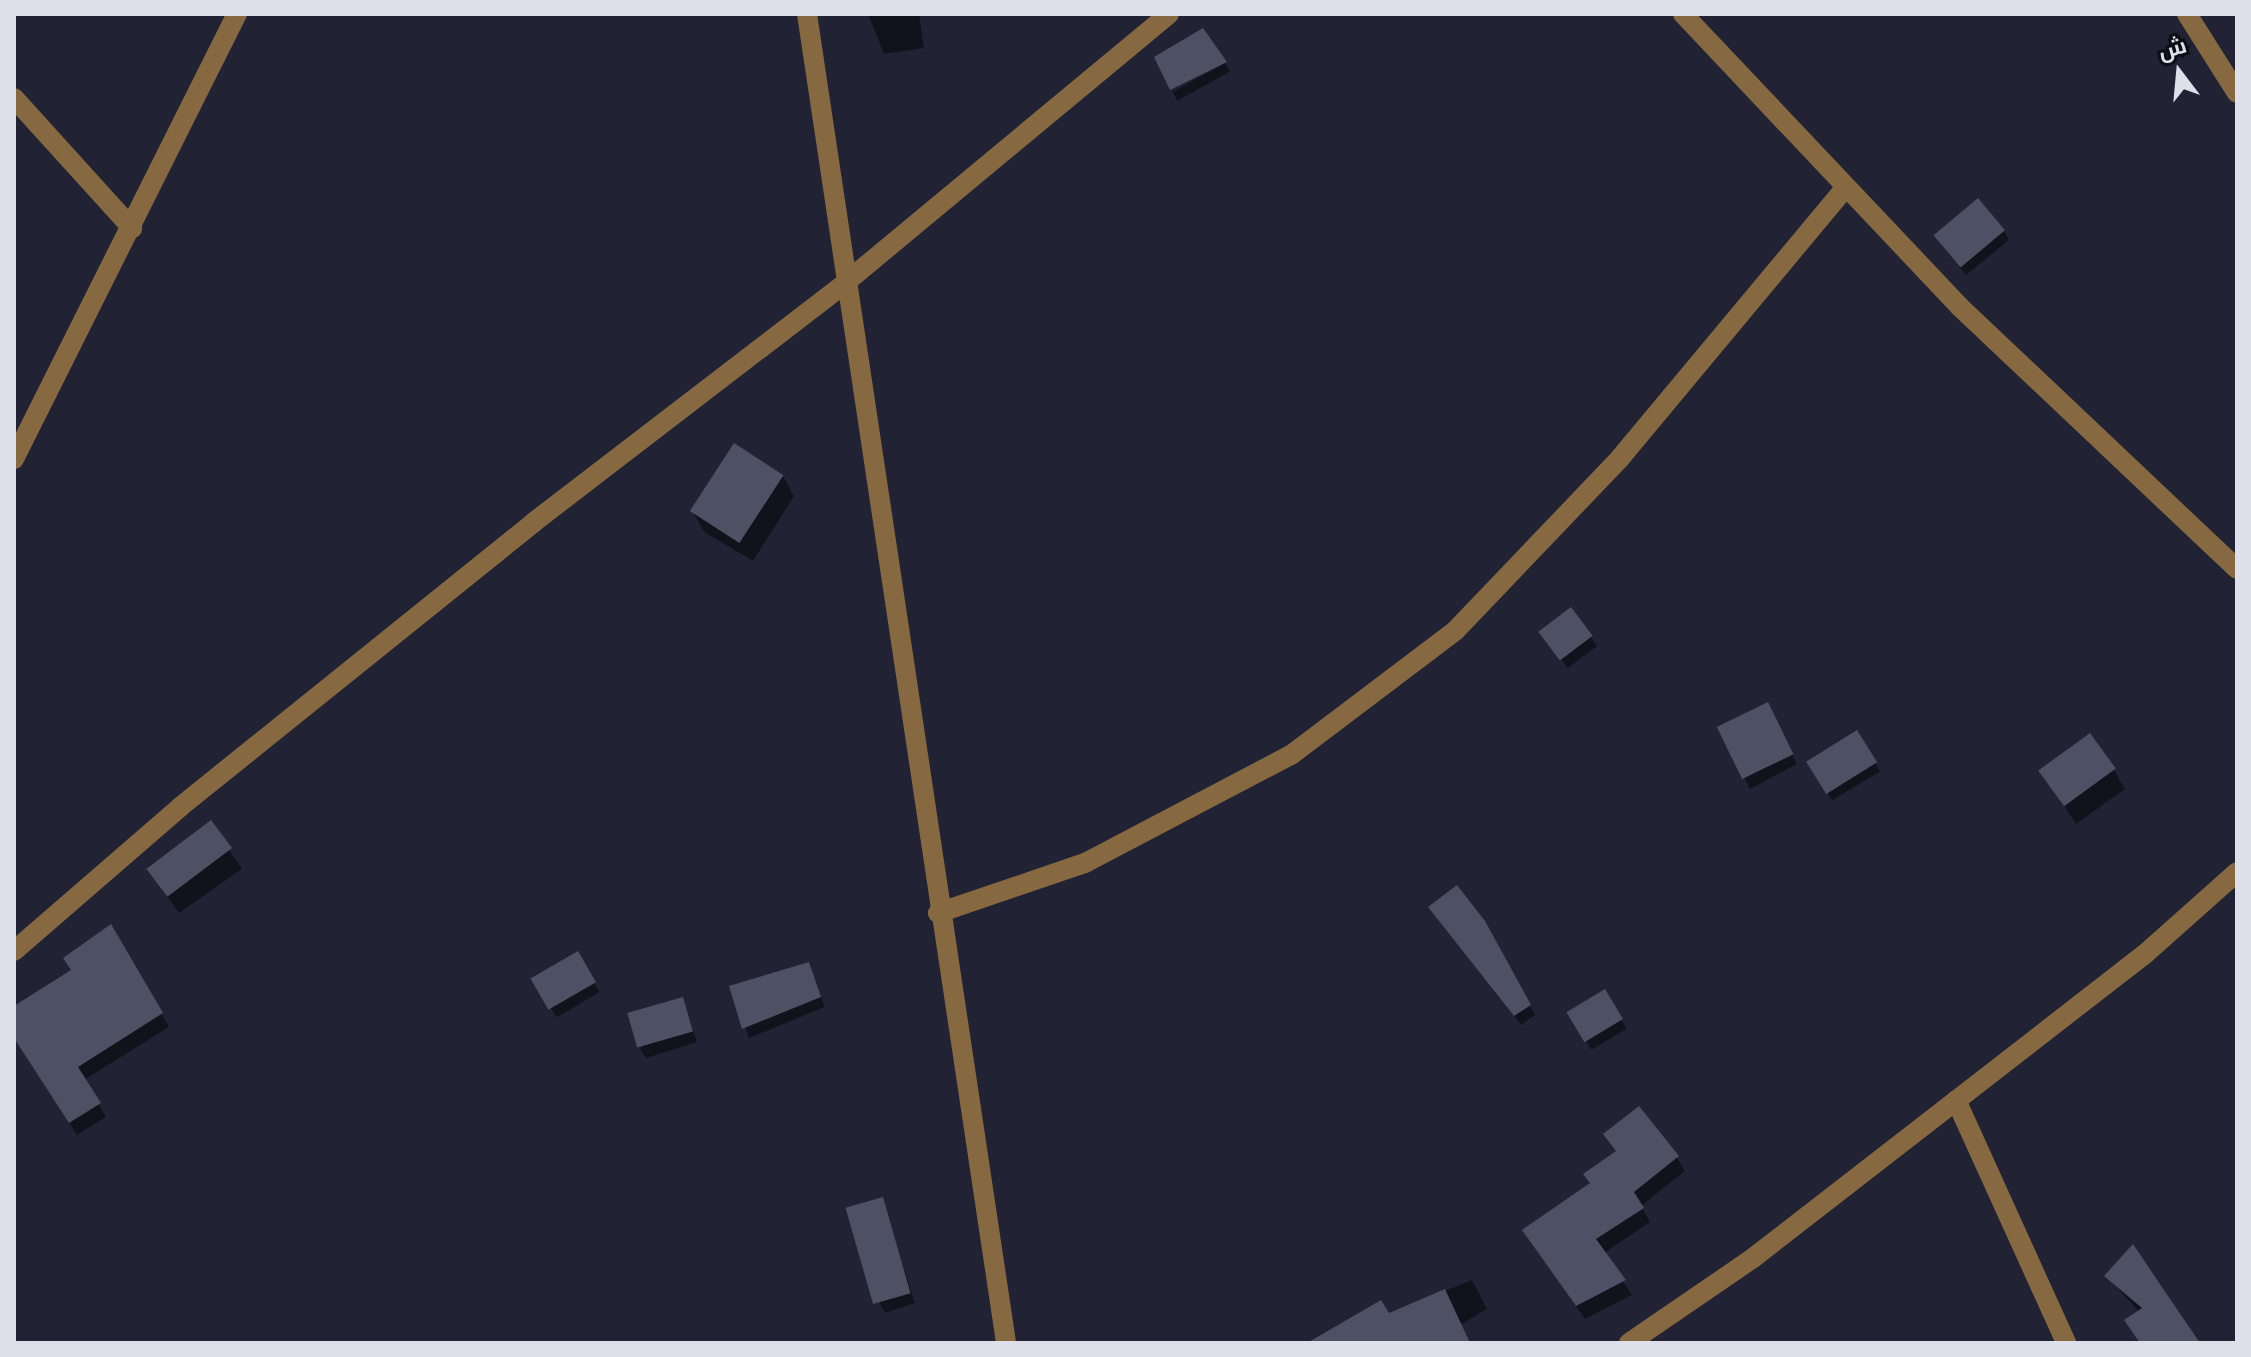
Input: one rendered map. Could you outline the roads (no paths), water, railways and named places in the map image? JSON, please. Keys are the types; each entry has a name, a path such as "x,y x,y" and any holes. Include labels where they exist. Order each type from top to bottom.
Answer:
{"street":[{"path":"14,459 237,14"},
{"path":"807,14 938,913 1006,1343"},
{"path":"14,951 180,807 412,620 845,283 1169,14"},
{"path":"1683,14 1960,307 2237,569"},
{"path":"2187,14 2237,93"},
{"path":"14,98 132,228"},
{"path":"938,913 1085,863 1291,755 1455,631 1621,457 1846,187"},
{"path":"1629,1343 1753,1258 2145,954 2237,872"},
{"path":"1956,1100 2066,1343"}]}
